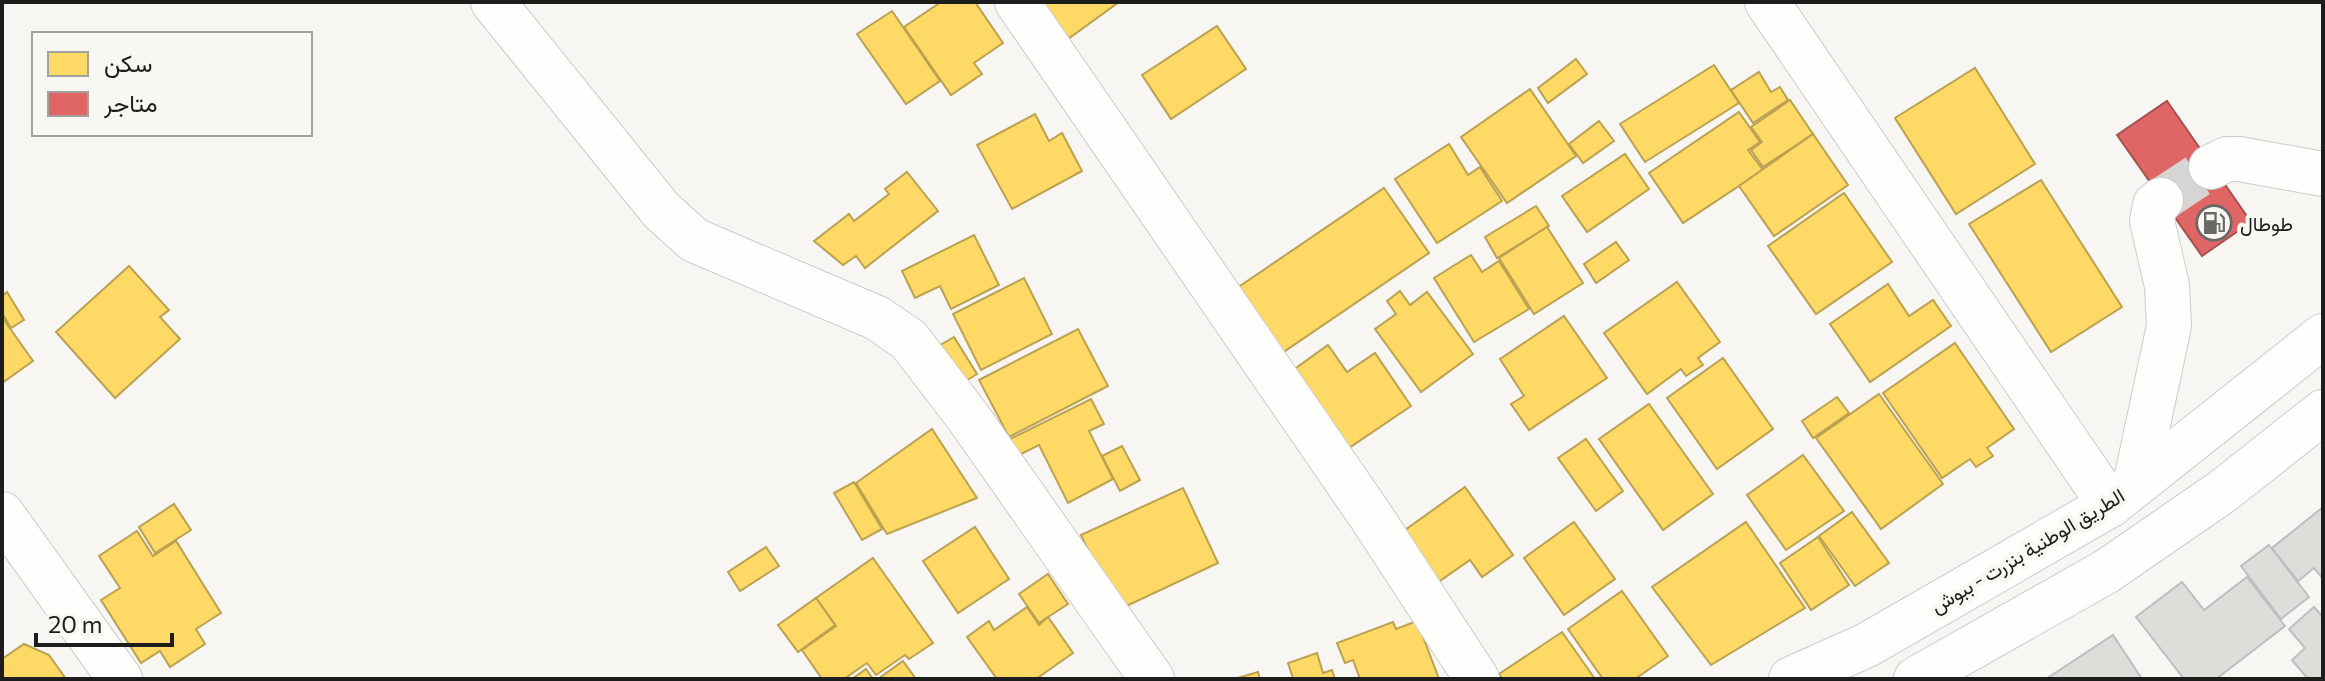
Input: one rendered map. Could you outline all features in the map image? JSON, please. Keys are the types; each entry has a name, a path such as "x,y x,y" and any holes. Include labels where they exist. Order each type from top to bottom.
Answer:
{"street":[{"path":"493,2 652,199 694,240 877,318 909,340 968,417 1152,679"},
{"path":"1017,2 1363,505 1477,679"},
{"path":"1767,2 2123,495"},
{"path":"2211,167 2227,159 2239,159 2323,174"},
{"path":"2123,495 2167,345 2167,286 2152,221 2155,205 2161,200"},
{"name":"الطريق الوطنية بنزرت - ببوش","path":"1791,679 1867,645 2123,495 2323,336"},
{"path":"1916,679 2107,571 2223,491 2323,412"},
{"path":"2,514 120,679"}],"building: سكن":[{"path":"941,2 975,2 1003,43 974,63 982,74 951,95 904,27"},
{"path":"1042,2 1119,2 1068,39"},
{"path":"892,11 940,81 906,104 857,34"},
{"path":"1217,26 1246,69 1171,119 1142,75"},
{"path":"1576,59 1587,74 1548,103 1538,88"},
{"path":"1714,65 1739,103 1645,162 1620,124"},
{"path":"1975,68 2035,164 1956,214 1895,118"},
{"path":"1759,72 1771,92 1780,87 1788,100 1753,123 1731,90"},
{"path":"1530,89 1576,156 1507,203 1461,137"},
{"path":"1790,100 1813,134 1763,167 1751,150 1762,142 1751,127"},
{"path":"1739,112 1760,142 1748,150 1763,170 1683,223 1649,173"},
{"path":"1035,114 1049,141 1062,133 1082,171 1012,209 977,145"},
{"path":"1599,121 1614,141 1583,163 1569,144"},
{"path":"1813,134 1848,185 1774,236 1739,186"},
{"path":"1449,144 1468,175 1480,167 1502,201 1437,243 1395,179"},
{"path":"1625,154 1649,189 1587,232 1562,196"},
{"path":"907,172 938,211 865,268 856,256 843,265 814,241 849,214 854,221 889,194 885,189"},
{"path":"2041,180 2122,307 2051,352 1969,224"},
{"path":"1384,188 1429,253 1282,353 1237,288"},
{"path":"1844,193 1892,262 1816,314 1768,246"},
{"path":"1536,206 1549,226 1497,258 1485,237"},
{"path":"1547,227 1583,283 1534,314 1499,258"},
{"path":"974,235 999,285 951,309 940,286 915,298 902,271"},
{"path":"1616,242 1629,260 1596,283 1584,264"},
{"path":"1471,255 1482,272 1499,261 1529,309 1474,342 1434,278"},
{"path":"129,266 169,310 160,317 180,339 115,398 56,332"},
{"path":"1024,278 1052,334 981,370 953,314"},
{"path":"1677,282 1720,342 1698,358 1703,365 1686,376 1681,369 1647,394 1604,333"},
{"path":"1888,284 1909,316 1933,300 1951,326 1870,382 1830,324"},
{"path":"1400,291 1410,305 1427,292 1473,354 1421,392 1375,329 1396,314 1387,301"},
{"path":"7,292 24,320 11,328 2,313 2,296"},
{"path":"1564,316 1607,378 1529,430 1511,404 1524,396 1500,359"},
{"path":"2,317 33,361 2,383"},
{"path":"1078,329 1108,386 1009,437 979,380"},
{"path":"954,337 977,374 951,390 928,352"},
{"path":"1955,343 2014,429 1987,448 1993,456 1976,467 1970,459 1942,478 1883,393"},
{"path":"1328,345 1347,372 1375,353 1411,406 1343,452 1289,373"},
{"path":"1723,358 1773,429 1717,469 1667,398"},
{"path":"1879,394 1943,484 1881,529 1816,438"},
{"path":"1837,397 1849,413 1813,438 1802,421"},
{"path":"1091,399 1104,424 1089,431 1113,479 1068,503 1039,445 1019,455 1010,439"},
{"path":"1649,404 1713,494 1663,530 1599,439"},
{"path":"932,429 977,498 887,534 856,483"},
{"path":"1586,439 1623,491 1596,511 1558,458"},
{"path":"1122,446 1140,480 1120,491 1102,456"},
{"path":"1803,455 1844,511 1786,550 1747,495"},
{"path":"854,482 882,529 862,540 834,493"},
{"path":"1465,487 1513,555 1482,577 1470,560 1434,585 1398,535"},
{"path":"1183,488 1218,563 1116,611 1081,535"},
{"path":"174,504 191,530 155,553 139,527"},
{"path":"1852,512 1889,563 1855,586 1819,536"},
{"path":"1574,522 1615,579 1564,615 1524,558"},
{"path":"1746,522 1805,608 1711,665 1652,587"},
{"path":"975,527 1009,579 958,613 923,561"},
{"path":"137,531 153,556 176,541 221,613 196,629 205,644 170,667 160,651 141,663 101,600 120,588 99,556"},
{"path":"1818,537 1849,585 1811,610 1780,563"},
{"path":"766,547 779,566 740,591 728,572"},
{"path":"873,558 933,643 909,659 905,655 876,675 867,663 844,679 822,679 802,650 836,626 816,598"},
{"path":"1048,574 1068,604 1039,623 1019,594"},
{"path":"1622,591 1668,656 1635,679 1603,679 1568,629"},
{"path":"816,598 835,625 798,652 778,625"},
{"path":"1027,607 1039,625 1048,617 1073,653 1036,679 997,679 967,637 989,621 994,630"},
{"path":"1417,621 1439,679 1360,679 1353,660 1345,663 1337,643 1393,622 1396,629"},
{"path":"1562,632 1595,679 1503,679 1499,674"},
{"path":"24,644 49,655 66,679 2,679 2,659"},
{"path":"1317,653 1323,673 1332,670 1335,679 1291,679 1288,663"},
{"path":"903,661 916,679 878,679"},
{"path":"866,669 873,679 852,679"},
{"path":"1258,672 1260,679 1234,679"}],"building: متاجر":[{"path":"2167,101 2251,222 2202,256 2117,135"}],"building: أخرى":[{"path":"2323,507 2323,579 2314,568 2298,581 2272,548"},
{"path":"2269,545 2309,597 2281,619 2241,566"},
{"path":"2247,577 2285,626 2216,679 2184,679 2136,617 2182,582 2204,610"},
{"path":"2314,607 2323,617 2323,679 2308,679 2292,660 2305,648 2289,629"},
{"path":"2113,635 2142,679 2046,679"}],"tunnel":[{"path":"2161,200 2211,167"}],"place":[{"name":"طوطال","path":"2214,223"}]}
